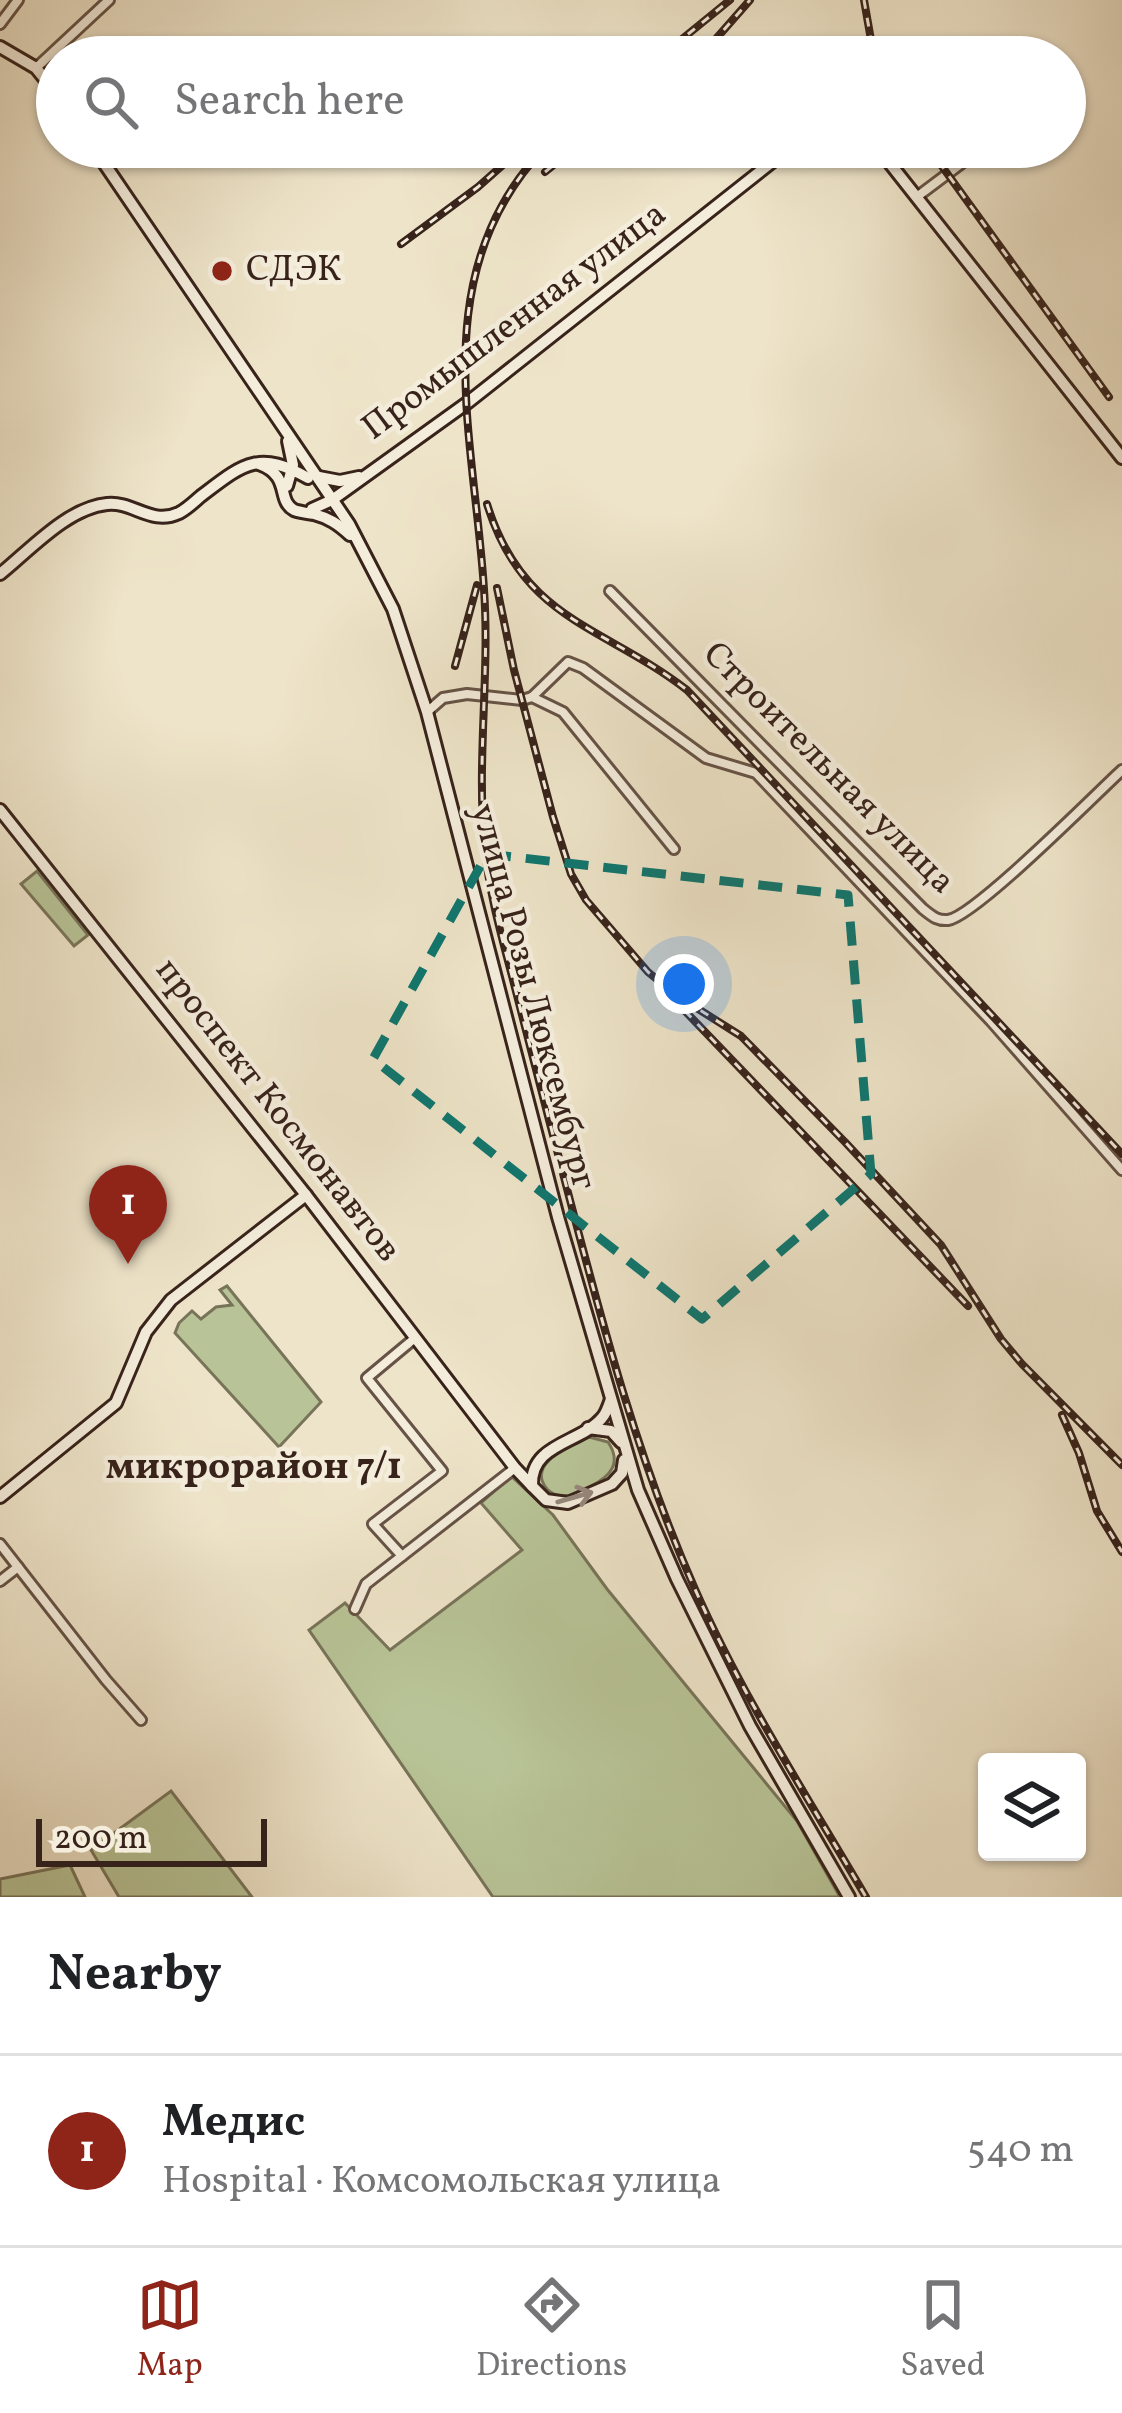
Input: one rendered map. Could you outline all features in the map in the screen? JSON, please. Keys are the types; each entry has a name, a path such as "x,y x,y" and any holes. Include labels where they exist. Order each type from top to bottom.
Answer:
{"main road":[{"path":"0,47 36,68"},
{"name":"улица Розы Люксембург","path":"107,168 314,481 349,524 392,609 427,712 558,1217 638,1490 747,1720 849,1897"},
{"name":"Промышленная улица","path":"307,510 332,500 467,403 764,168"},
{"path":"895,168 1122,458"},
{"path":"285,432 292,459 288,505 332,520 356,541"},
{"path":"254,462 271,468 286,487"},
{"path":"0,574 73,515 108,503 151,517 176,514 232,472 254,462 270,462 314,481 319,500 307,510"},
{"path":"286,487 296,478 359,478"},
{"path":"349,524 346,506 359,478"},
{"name":"проспект Космонавтов","path":"0,810 532,1486"},
{"path":"0,1496 116,1403 146,1332 171,1300 306,1195"},
{"path":"505,1452 521,1459 539,1458 603,1418 610,1400"},
{"path":"539,1458 532,1486 543,1497 562,1504 612,1484 622,1473 625,1448 611,1431 589,1428"},
{"path":"612,1484 638,1490"}],"street":[{"path":"0,24 18,0"},
{"path":"71,36 110,0"},
{"path":"919,196 955,168"},
{"name":"Строительная улица","path":"610,591 938,920 954,920 982,901 1122,770"},
{"path":"427,712 443,698 467,694 532,697 568,662 583,668 706,758 756,773 991,1022 1122,1170"},
{"path":"532,697 563,712 674,849"},
{"path":"402,1556 373,1524 442,1471 367,1378 416,1337"},
{"path":"355,1609 367,1584 515,1468"},
{"path":"0,1544 141,1720"},
{"path":"0,1581 18,1567"}],"highlighted area":[{"path":"487,854 848,895 871,1174 702,1319 373,1059"}],"green space":[{"path":"37,871 88,935 74,946 21,884"},
{"path":"227,1286 321,1402 279,1447 175,1333 192,1311 201,1319 216,1307 232,1305 220,1290"},
{"path":"589,1437 608,1442 614,1456 612,1468 577,1493 552,1493 542,1480 546,1463"},
{"path":"511,1476 553,1515 607,1589 797,1821 840,1897 493,1897 309,1630 345,1603 390,1650 522,1550 481,1503"},
{"path":"171,1791 252,1897 119,1897 91,1850"},
{"path":"70,1865 85,1897 0,1897 0,1879"}],"railway":[{"path":"686,36 730,0"},
{"path":"718,36 750,0"},
{"path":"864,0 870,36"},
{"path":"401,244 499,168"},
{"path":"529,168 507,196 483,248 470,302 465,358 484,589 482,784 489,881 596,1298 630,1416 671,1532 733,1668 866,1897"},
{"path":"545,172 550,168"},
{"path":"943,168 1109,397"},
{"path":"487,504 502,543 544,597 687,690 1122,1154"},
{"path":"455,666 477,585"},
{"path":"497,588 553,817 571,874 586,900 648,972 741,1036 845,1142 941,1245 1022,1364 1122,1465"},
{"path":"685,1011 968,1306"},
{"path":"1062,1415 1097,1511 1122,1552"}],"place":[{"name":"СДЭК","path":"222,271"},
{"name":"Медис","path":"128,1264"}],"district":[{"name":"микрорайон 7/1","path":"254,1468"}]}
